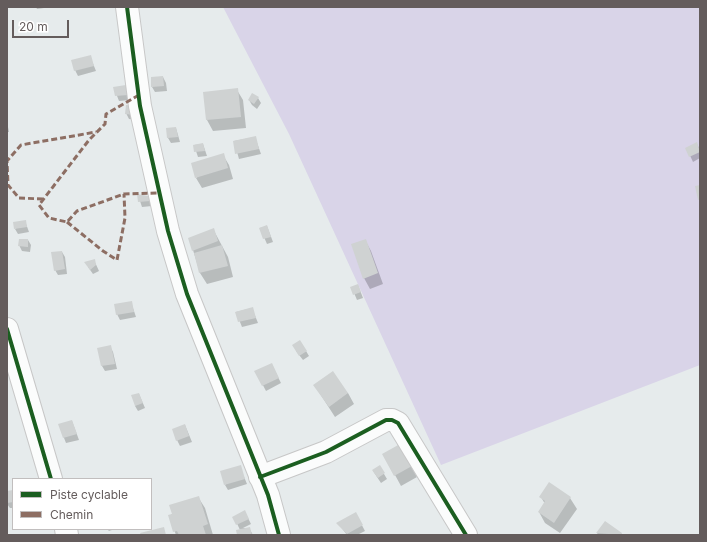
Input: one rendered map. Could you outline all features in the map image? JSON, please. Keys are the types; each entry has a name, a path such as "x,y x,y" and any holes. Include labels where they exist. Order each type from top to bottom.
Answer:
{"street":[{"path":"128,7 140,106 168,231 188,294 264,486 279,535"},
{"path":"7,329 51,478"},
{"path":"264,486 386,420 392,420 398,423 466,535"},
{"path":"264,486 294,535"}],"shaded area":[{"path":"223,7 700,7 700,365 441,465 289,134"}],"building":[{"path":"91,55 94,66 74,71 71,60"},
{"path":"163,76 164,86 151,87 151,77"},
{"path":"126,85 128,95 115,96 113,87"},
{"path":"238,88 241,117 206,120 203,92"},
{"path":"252,93 259,97 254,104 248,100"},
{"path":"126,105 136,106 135,115 125,114"},
{"path":"176,127 178,137 167,138 166,128"},
{"path":"256,136 259,149 235,154 233,141"},
{"path":"697,142 700,152 689,157 685,148"},
{"path":"203,143 205,151 194,152 193,145"},
{"path":"224,153 228,168 195,178 191,163"},
{"path":"700,185 700,199 698,200 695,186"},
{"path":"137,194 148,196 150,201 138,202"},
{"path":"26,220 27,227 14,229 13,222"},
{"path":"267,225 271,237 263,239 259,228"},
{"path":"214,228 218,241 192,251 188,238"},
{"path":"19,239 28,239 28,247 18,246"},
{"path":"366,239 378,273 363,279 351,244"},
{"path":"222,245 228,266 199,273 194,253"},
{"path":"62,251 65,269 54,271 51,252"},
{"path":"95,259 96,265 90,270 84,262"},
{"path":"358,284 361,292 353,295 350,287"},
{"path":"132,301 134,312 116,315 114,304"},
{"path":"253,307 256,318 238,322 235,312"},
{"path":"300,340 307,351 299,356 292,345"},
{"path":"111,345 115,364 101,366 97,348"},
{"path":"272,363 279,378 262,386 254,371"},
{"path":"333,371 348,393 329,407 313,385"},
{"path":"139,393 143,403 135,406 131,395"},
{"path":"72,420 77,434 63,438 58,424"},
{"path":"185,424 189,436 176,441 172,429"},
{"path":"400,444 412,466 394,476 382,454"},
{"path":"241,465 245,479 224,485 220,471"},
{"path":"380,465 385,473 378,478 372,470"},
{"path":"549,482 571,497 554,523 538,512 545,501 539,497"},
{"path":"12,490 12,502 7,503 7,491"},
{"path":"199,496 208,524 203,526 206,535 179,535 177,531 173,532 168,515 172,514 169,505"},
{"path":"245,510 249,519 236,525 232,517"},
{"path":"356,512 363,525 347,534 336,523"},
{"path":"605,521 622,533 621,535 596,533"},
{"path":"164,527 166,535 141,535 140,533"},
{"path":"250,527 252,535 237,535 236,530"}],"marked path":[{"path":"139,95 106,114 105,124 89,140 39,205 49,218 67,222 77,211 124,194 159,193"},
{"path":"43,199 19,198 8,185 7,161 21,145 96,132"},
{"path":"67,222 103,251 117,260 125,218 124,194"}],"cycle path":[{"path":"127,7 140,106 168,231 187,294 268,495 279,535"},
{"path":"7,329 51,478"},
{"path":"260,477 326,452 386,420 392,420 398,423 466,535"}]}
